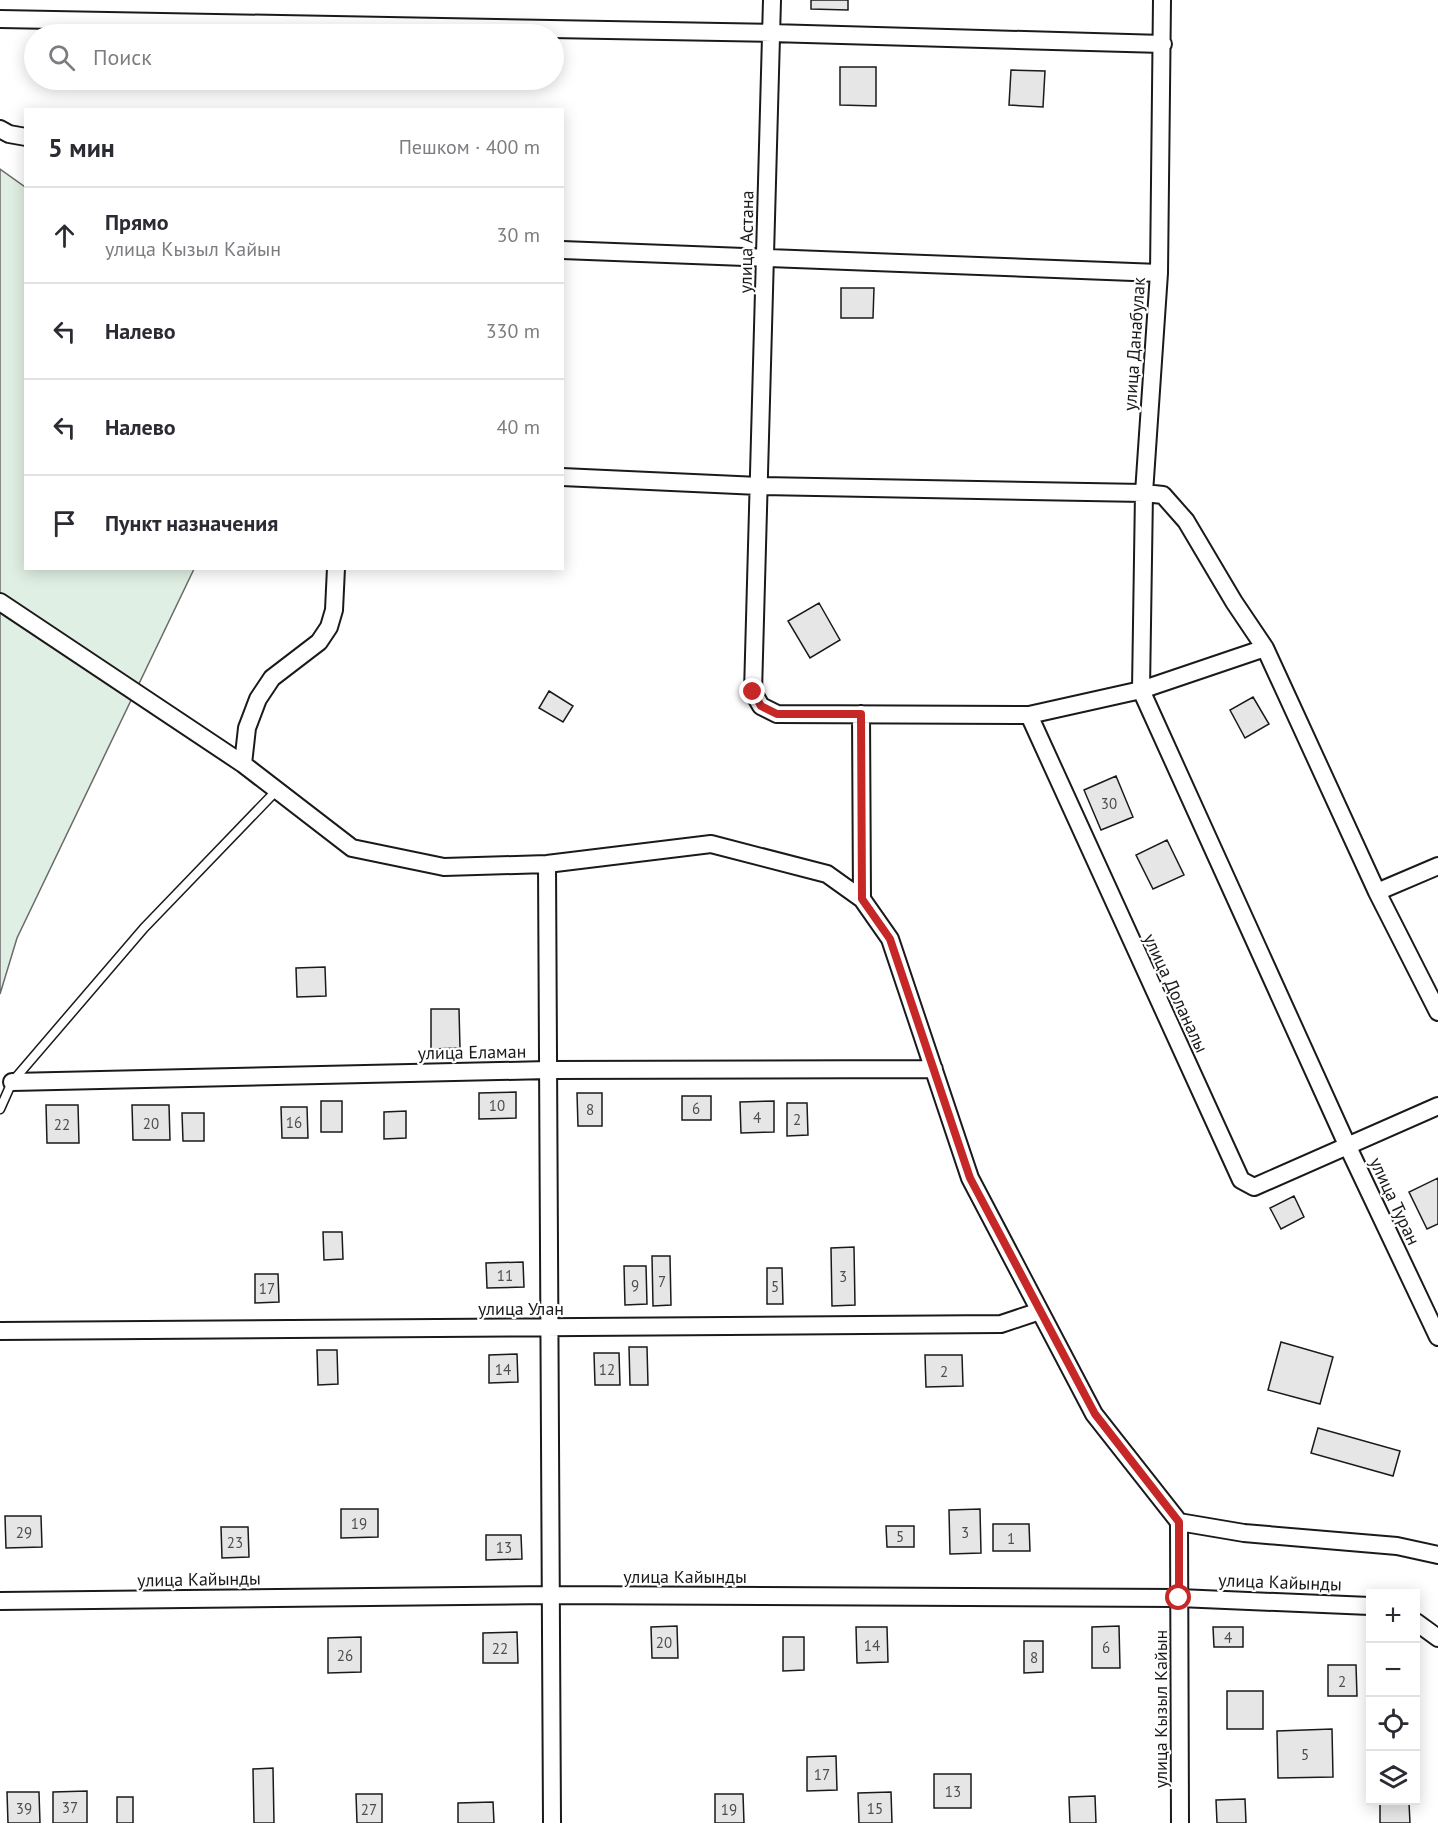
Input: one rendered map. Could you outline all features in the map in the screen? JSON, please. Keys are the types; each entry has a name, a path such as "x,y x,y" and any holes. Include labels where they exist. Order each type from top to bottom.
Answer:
{"street":[{"name":"улица Астана","path":"772,0 753,692 761,706 777,714 1029,715 1141,690 1265,648"},
{"name":"улица Данабулак","path":"1141,690 1144,493 1159,273 1162,0"},
{"path":"0,19 275,24"},
{"path":"564,29 1163,44"},
{"path":"0,129 9,134 24,137"},
{"path":"564,250 765,260 1159,273"},
{"path":"564,477 759,486 1163,495 1186,521 1234,602 1265,648 1377,892 1438,1012"},
{"path":"243,764 247,728 258,699 272,678 319,642 329,627 334,610 336,570"},
{"path":"0,602 243,764 352,848 444,867 547,864 711,844 827,874 862,899 890,939 970,1178 1095,1414 1179,1522 1244,1533 1397,1546 1438,1555"},
{"name":"улица Туран","path":"1141,690 1348,1147 1438,1337"},
{"path":"861,714 862,899"},
{"name":"улица Доланалы","path":"1029,715 1241,1180 1254,1187 1348,1147"},
{"path":"547,864 552,1823"},
{"path":"1377,892 1438,866"},
{"name":"улица Еламан","path":"12,1082 548,1070 934,1069"},
{"path":"1348,1147 1438,1106"},
{"name":"улица Улан","path":"0,1331 1000,1324 1040,1311"},
{"name":"улица Кызыл Кайын","path":"1179,1522 1180,1823"},
{"name":"улица Кайынды","path":"0,1601 550,1595 1179,1598 1366,1606"},
{"path":"1420,1625 1438,1638"}],"lane":[{"path":"0,1109 12,1082 144,928 276,790"}],"green space":[{"path":"0,169 24,186 24,570 194,570 17,938 0,994"}],"building":[{"path":"811,0 848,0 848,10 811,9"},
{"path":"840,67 876,67 876,106 840,105"},
{"path":"1011,70 1045,71 1043,107 1009,105"},
{"path":"841,288 874,288 873,318 841,318"},
{"path":"819,603 840,640 810,658 788,621"},
{"path":"549,691 573,706 563,722 539,708"},
{"path":"1253,697 1269,724 1245,738 1230,710"},
{"path":"1116,776 1133,817 1101,830 1084,790"},
{"path":"1167,840 1184,875 1153,889 1136,855"},
{"path":"325,967 326,996 297,997 296,968"},
{"path":"431,1009 459,1009 460,1048 431,1049"},
{"path":"516,1092 516,1118 479,1119 479,1093"},
{"path":"577,1093 602,1093 602,1126 578,1126"},
{"path":"682,1096 711,1096 711,1120 682,1120"},
{"path":"321,1101 342,1101 342,1132 321,1132"},
{"path":"774,1101 774,1132 741,1133 740,1102"},
{"path":"787,1103 807,1103 808,1135 787,1136"},
{"path":"46,1105 78,1105 79,1143 47,1143"},
{"path":"132,1105 169,1105 170,1140 133,1140"},
{"path":"281,1107 307,1107 308,1138 282,1138"},
{"path":"406,1111 406,1138 384,1139 384,1112"},
{"path":"182,1113 204,1113 204,1141 183,1141"},
{"path":"1438,1178 1438,1224 1427,1229 1409,1192"},
{"path":"1294,1196 1304,1217 1281,1229 1270,1208"},
{"path":"323,1232 342,1232 343,1259 324,1260"},
{"path":"854,1247 855,1305 832,1306 831,1248"},
{"path":"652,1256 670,1256 671,1305 653,1306"},
{"path":"523,1262 524,1287 487,1288 486,1263"},
{"path":"624,1266 646,1266 647,1304 625,1305"},
{"path":"767,1268 782,1268 783,1304 767,1304"},
{"path":"255,1274 278,1274 279,1302 255,1303"},
{"path":"1281,1342 1333,1357 1320,1404 1268,1390"},
{"path":"629,1347 647,1347 648,1385 630,1385"},
{"path":"317,1350 337,1350 338,1384 318,1385"},
{"path":"594,1353 619,1353 620,1385 595,1385"},
{"path":"517,1354 518,1382 489,1383 489,1355"},
{"path":"925,1355 962,1355 963,1386 926,1387"},
{"path":"1318,1428 1400,1451 1393,1476 1311,1453"},
{"path":"341,1509 378,1509 378,1537 341,1538"},
{"path":"980,1509 981,1553 950,1554 949,1510"},
{"path":"5,1516 41,1516 42,1547 6,1548"},
{"path":"993,1524 1029,1524 1030,1551 993,1551"},
{"path":"886,1526 914,1526 914,1547 887,1547"},
{"path":"221,1527 248,1527 249,1557 222,1558"},
{"path":"486,1535 521,1535 522,1559 486,1560"},
{"path":"677,1626 678,1658 652,1658 651,1627"},
{"path":"1119,1626 1120,1668 1092,1668 1092,1627"},
{"path":"856,1627 887,1627 888,1662 857,1663"},
{"path":"1213,1627 1243,1627 1243,1647 1214,1647"},
{"path":"517,1632 518,1663 483,1663 483,1633"},
{"path":"361,1637 361,1672 328,1673 328,1638"},
{"path":"783,1637 804,1637 804,1670 783,1671"},
{"path":"1024,1641 1043,1641 1043,1672 1024,1673"},
{"path":"1328,1665 1356,1665 1357,1696 1328,1696"},
{"path":"1227,1691 1263,1691 1263,1729 1227,1729"},
{"path":"1332,1729 1333,1777 1278,1778 1277,1731"},
{"path":"836,1756 837,1790 807,1791 807,1757"},
{"path":"273,1768 274,1823 254,1823 253,1769"},
{"path":"934,1774 971,1774 971,1808 934,1808"},
{"path":"87,1791 87,1823 53,1823 53,1792"},
{"path":"7,1792 39,1792 40,1823 8,1823"},
{"path":"891,1792 892,1823 859,1823 858,1793"},
{"path":"356,1794 382,1794 382,1823 357,1823"},
{"path":"715,1794 743,1794 744,1823 715,1823"},
{"path":"1095,1796 1096,1823 1070,1823 1069,1797"},
{"path":"117,1797 133,1797 133,1823 117,1823"},
{"path":"1245,1799 1246,1823 1217,1823 1216,1800"},
{"path":"493,1802 494,1823 458,1823 458,1803"},
{"path":"1380,1805 1409,1805 1410,1823 1380,1823"}],"route":[{"path":"753,692 761,706 777,714 861,714 862,899 890,939 970,1178 1095,1414 1179,1522 1179,1598"}]}
